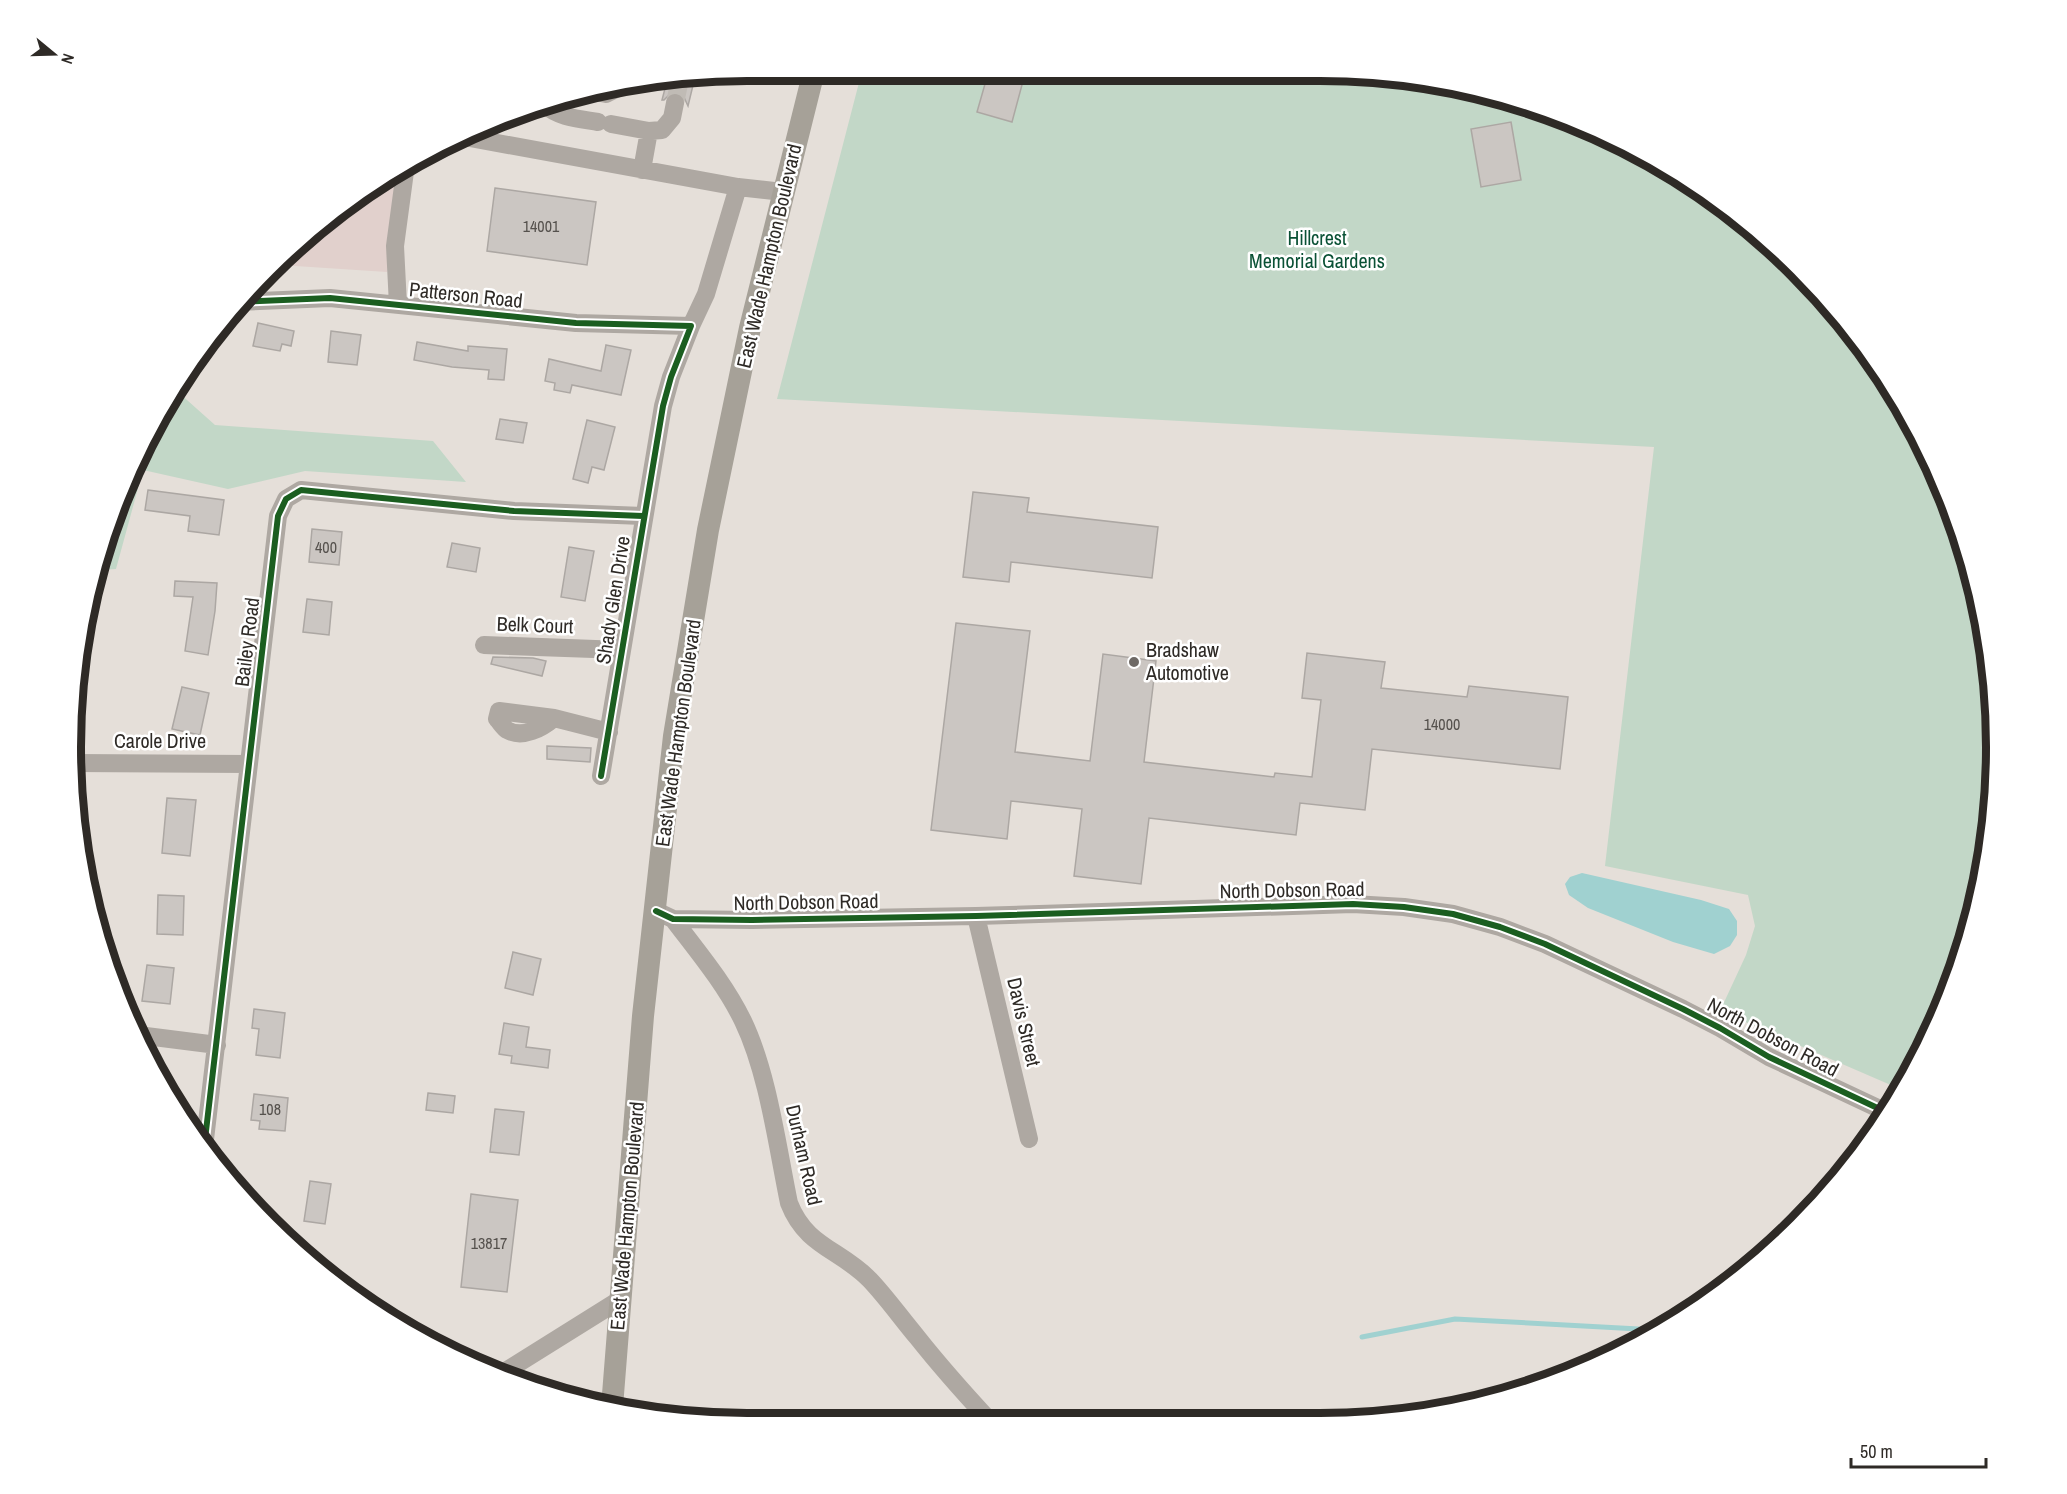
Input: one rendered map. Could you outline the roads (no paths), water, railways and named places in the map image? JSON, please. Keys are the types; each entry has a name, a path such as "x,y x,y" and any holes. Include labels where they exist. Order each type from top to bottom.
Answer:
{"main road":[{"name":"East Wade Hampton Boulevard","path":"613,1399 643,1016 664,915 674,736 708,530 750,328 811,81"}],"street":[{"path":"552,110 567,117 649,131 662,130 666,127 672,118 675,103"},
{"path":"642,170 649,131"},
{"path":"476,139 738,187 783,192"},
{"path":"398,305 395,246 404,176"},
{"name":"Shady Glen Drive","path":"601,776 663,406 671,377 706,294 738,187"},
{"name":"Patterson Road","path":"251,302 330,298 576,323 691,326"},
{"name":"Bailey Road","path":"206,1134 278,516 281,507 293,493 301,490 514,511 643,516"},
{"name":"Belk Court","path":"484,645 622,650"},
{"path":"554,718 609,732"},
{"name":"Carole Drive","path":"81,763 249,764"},
{"name":"North Dobson Road","path":"664,915 975,916 1353,904 1404,907 1453,914 1500,927 1545,944 1692,1014 1769,1057 1879,1109"},
{"name":"Durham Road","path":"664,915 732,1000 753,1043 760,1065 789,1203 795,1219 806,1233 840,1255 872,1282 951,1379 983,1413"},
{"name":"Davis Street","path":"975,916 1029,1139"},
{"path":"147,1036 217,1045"},
{"path":"509,1369 621,1299"}],"water":[{"path":"1582,873 1701,900 1729,909 1737,921 1737,935 1730,946 1714,954 1673,942 1588,908 1569,895 1565,884 1570,877"}],"waterway":[{"path":"1362,1337 1455,1319 1643,1329"}],"tunnel":[{"path":"675,103 679,85"}],"place":[{"name":"Bradshaw Automotive","path":"1134,662"}],"park label":[{"name":"Hillcrest Memorial Gardens","path":"1317,250"}]}
